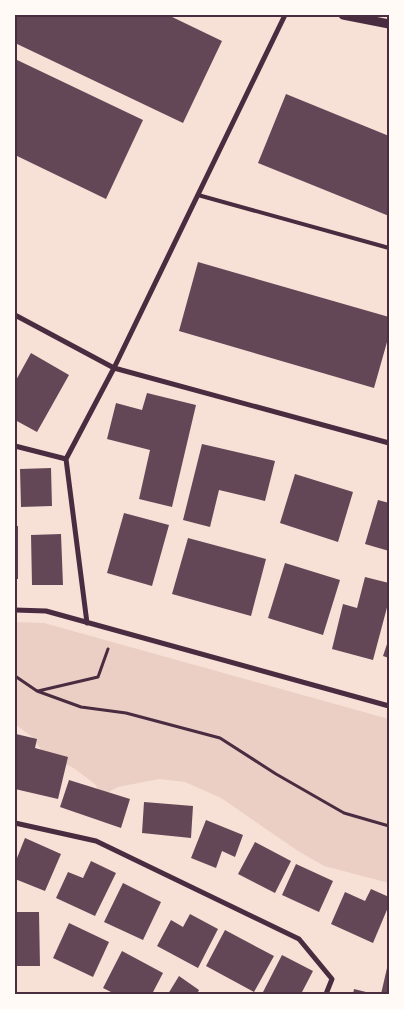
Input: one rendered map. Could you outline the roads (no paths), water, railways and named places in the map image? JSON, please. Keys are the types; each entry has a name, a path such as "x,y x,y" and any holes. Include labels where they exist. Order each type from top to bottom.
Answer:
{"street":[{"path":"87,622 66,460 114,368 285,15"},
{"path":"343,15 389,24"},
{"path":"15,315 114,368 389,443"},
{"path":"15,446 66,460"},
{"path":"15,610 46,611 389,706"},
{"path":"15,823 96,841 299,939 332,979 326,994"}],"lane":[{"path":"198,195 389,248"}]}
